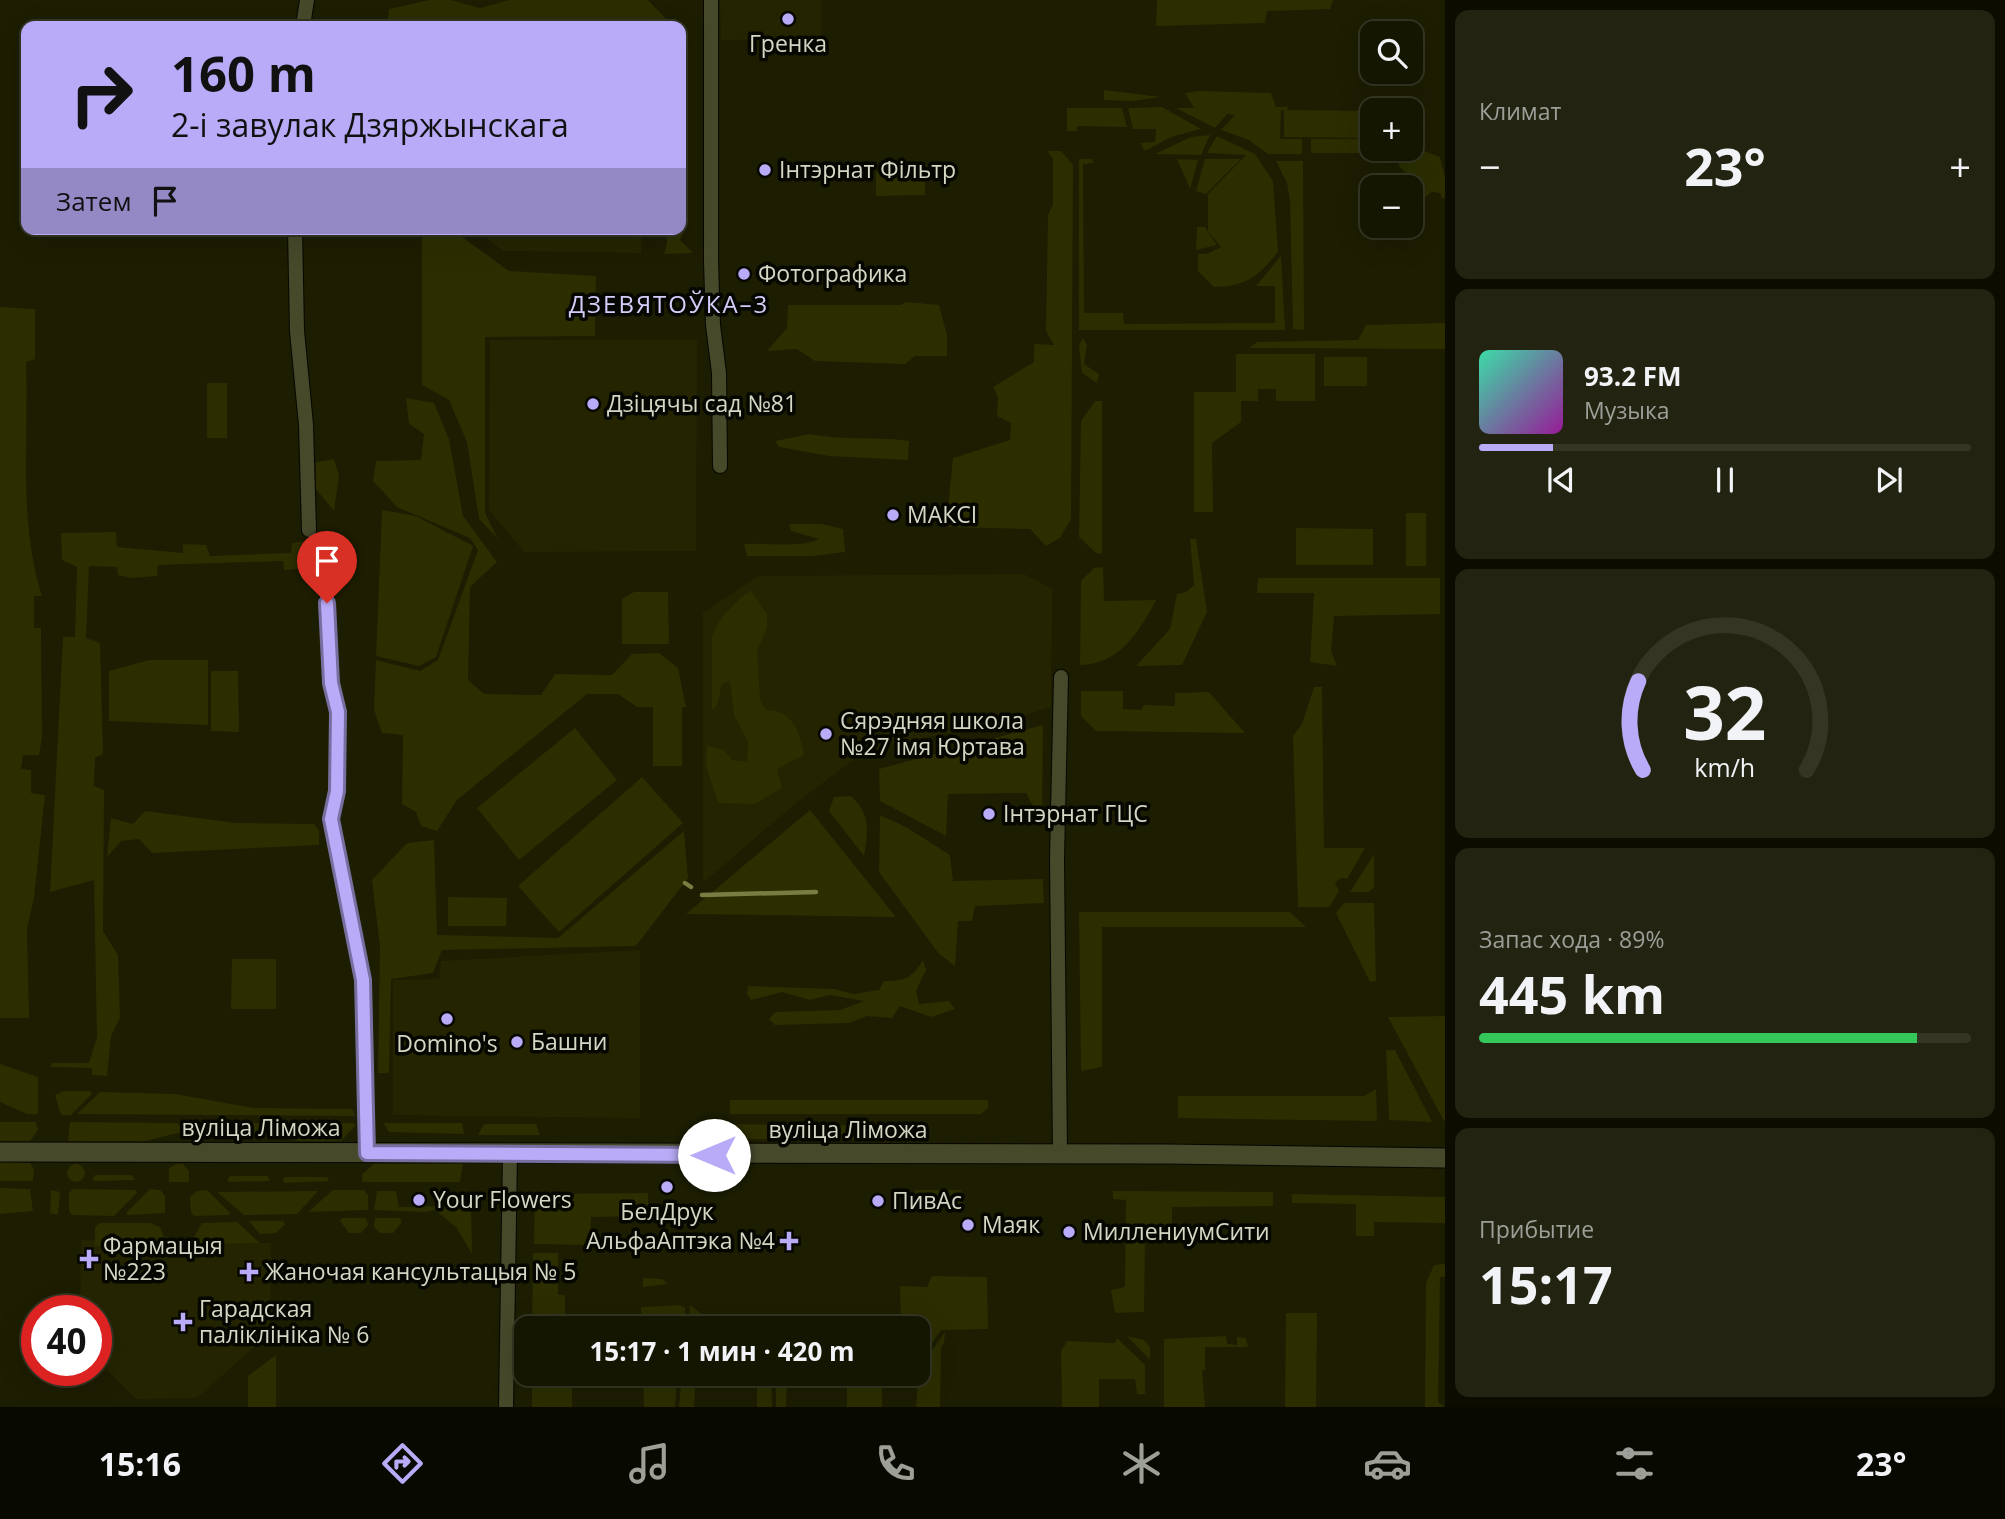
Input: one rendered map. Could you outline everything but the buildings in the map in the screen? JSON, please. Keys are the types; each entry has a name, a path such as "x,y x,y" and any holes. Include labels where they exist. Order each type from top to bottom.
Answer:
{"street":[{"path":"304,21 307,0"},
{"path":"711,0 713,325 719,373 720,466"},
{"path":"295,235 297,331 302,358 309,530"},
{"path":"326,576 331,683 338,712 337,791 331,819 363,980 367,1153"},
{"path":"1060,1154 1057,859 1061,677"},
{"name":"вуліца Ліможа","path":"0,1152 1060,1154 1445,1158"},
{"path":"506,1407 510,1154"}],"shaded area":[{"path":"430,0 451,0 480,8 509,0 648,0 667,20 388,21 389,9"},
{"path":"720,0 821,0 821,39 721,40"},
{"path":"1157,0 1333,0 1330,9 1267,11 1265,23 1156,26"},
{"path":"1104,90 1161,97 1132,101 1104,100"},
{"path":"1185,93 1271,93 1276,107 1288,107 1287,110 1360,111 1360,138 1284,137 1284,110 1281,110 1280,139 1302,139 1302,154 1268,154 1249,140 1221,130 1235,115 1227,114 1215,128 1176,108 1194,108"},
{"path":"1162,107 1201,129 1171,137 1145,151 1140,143 1155,142 1156,129 1133,129 1128,108"},
{"path":"1067,108 1122,108 1127,127 1077,126 1077,131 1067,131"},
{"path":"1210,135 1201,155 1155,154 1191,137"},
{"path":"1217,136 1255,154 1273,181 1278,252 1251,278 1235,285 1214,287 1198,271 1198,254 1207,254 1221,247 1208,231 1208,194 1246,155 1207,153"},
{"path":"1311,139 1360,139 1360,153 1311,153"},
{"path":"1047,151 1061,151 1073,165 1071,519 1060,538 1046,546 1030,529 946,527 953,458 1010,440 1011,423 997,416 998,397 993,387 1034,362 1034,344 1054,345 1046,331 1048,215 1053,204 1053,158"},
{"path":"1423,151 1440,157 1445,178 1445,198 1442,198 1440,193 1432,192 1423,197 1423,175 1407,175 1399,166 1399,161 1423,161"},
{"path":"1079,159 1093,159 1093,163 1083,164 1084,313 1123,313 1124,324 1275,323 1275,286 1256,286 1281,256 1285,330 1079,330"},
{"path":"1177,159 1198,160 1190,189"},
{"path":"1205,159 1241,159 1206,194 1196,191"},
{"path":"1276,161 1303,161 1304,330 1293,329 1290,200 1287,183"},
{"path":"925,171 925,195 876,196 876,172"},
{"path":"1197,227 1205,227 1217,245 1196,250"},
{"path":"422,235 459,235 509,271 596,276 595,336 485,337 485,513 498,539 479,519 467,442 449,400 422,385"},
{"path":"483,235 641,235 641,253 503,251"},
{"path":"666,235 682,235 680,240 693,253 664,254"},
{"path":"905,302 939,305 947,335 947,356 915,356 905,364 815,361 797,349 767,351 787,328 788,305 901,305"},
{"path":"0,307 35,309 35,359 26,362 26,480 30,538 42,596 34,596 34,628 41,628 42,737 39,755 23,755 21,769 31,770 31,793 45,795 34,898 27,928 29,1018 0,1018"},
{"path":"1445,323 1445,349 1249,348 1257,342 1358,340 1366,325"},
{"path":"1083,338 1087,345 1084,364 1099,374 1097,383 1082,373 1079,345"},
{"name":"Дзіцячы сад №81","path":"490,340 697,340 696,551 524,552 489,510"},
{"path":"1236,354 1315,354 1315,401 1276,401 1276,389 1258,389 1258,401 1241,401 1241,422 1212,443 1213,512 1194,512 1194,392 1236,392"},
{"path":"1324,357 1367,357 1367,386 1324,386"},
{"path":"207,383 227,383 227,438 207,438"},
{"path":"406,398 434,403 449,439 463,516 497,562 470,587 468,680 484,694 541,695 555,674 612,675 632,654 659,653 678,668 686,707 682,707 682,766 653,766 653,707 637,707 618,694 587,694 457,800 437,831 421,826 416,812 402,804 403,735 382,733 374,710 376,660 420,671 438,660 478,550 470,538 397,507 373,481 376,461 421,460 424,434 409,424"},
{"path":"1095,401 1102,401 1102,554 1096,553 1079,537 1081,421"},
{"path":"810,434 909,441 908,460 829,456 779,447 775,441"},
{"path":"334,459 339,476 334,511 316,489 316,462"},
{"path":"382,510 416,516 473,546 436,657 419,666 376,656"},
{"path":"1406,513 1426,513 1426,566 1406,566"},
{"path":"789,524 822,524 843,529 845,552 813,556 747,556 744,544 793,544 819,539 791,531"},
{"path":"1296,528 1373,529 1373,565 1296,565"},
{"path":"116,532 117,547 183,553 183,544 206,545 210,556 291,553 292,543 306,541 316,568 284,570 283,561 158,565 157,576 132,578 118,575 117,567 89,566 86,638 100,643 103,754 95,758 94,786 104,790 103,931 118,955 120,1018 111,1036 107,1076 92,1075 92,1068 51,1067 51,1063 89,1063 97,1037 94,880 50,892 63,637 75,637 77,567 62,560 61,533"},
{"path":"1190,539 1196,539 1207,612 1182,665 1136,666 1170,629 1177,594 1186,592 1194,585"},
{"path":"1103,567 1104,601 1156,600 1135,635 1117,653 1094,664 1080,665 1081,581 1094,568"},
{"name":"Сярэдняя школа №27 імя Юртава","path":"1024,574 1052,589 1051,707 988,727 909,740 861,754 795,804 703,883 703,613 758,576"},
{"path":"1258,578 1440,578 1440,614 1334,616 1331,651 1337,666 1310,662 1314,593 1257,593"},
{"path":"751,591 767,614 767,628 757,651 760,699 766,710 783,714 794,724 804,755 777,769 782,788 755,804 718,803 706,765 707,746 724,750 732,760 747,762 748,742 734,715 730,681 722,684 717,705 712,710 712,637 728,611"},
{"path":"634,592 668,592 669,644 622,644 622,599"},
{"path":"149,660 208,660 208,725 109,721 109,671"},
{"path":"211,671 238,671 239,732 211,731"},
{"path":"1314,687 1322,687 1324,848 1365,848 1347,879 1341,878 1335,883 1339,891 1329,907 1298,907 1293,736 1302,724"},
{"path":"1081,691 1123,691 1123,709 1141,710 1144,705 1175,706 1175,693 1209,692 1245,733 1096,731 1081,716"},
{"path":"1043,725 1042,822 1026,793 948,794 946,836 880,801 879,769"},
{"path":"575,728 617,780 519,860 477,808"},
{"path":"642,777 683,823 559,932 518,886"},
{"path":"851,796 865,816 864,856 829,811 834,797"},
{"path":"810,810 896,917 686,914"},
{"path":"145,811 236,823 314,824 319,830 319,845 152,853 139,839 121,841 107,857 111,818 133,824"},
{"path":"880,815 906,827 950,855 953,881 1043,879 1044,903 975,906 972,921 958,921 955,966 939,954 879,872"},
{"path":"684,831 688,878 636,946 442,950 433,973 391,979 389,1073 378,1073 380,946 372,880 407,843 434,840 437,935 558,938"},
{"path":"1374,854 1374,888 1368,892 1350,892"},
{"path":"448,897 507,898 506,926 448,926"},
{"path":"1344,903 1374,903 1376,981 1370,982 1336,913"},
{"path":"1079,912 1290,912 1306,927 1102,927 1102,1067 1081,1071"},
{"path":"640,950 640,1118 393,1115 393,980 439,979 441,961"},
{"path":"232,959 276,959 276,1009 231,1009"},
{"path":"923,960 926,970 916,991 919,1004 949,1001 955,1009 931,1017 900,1006 892,1018 867,1016 849,1023 775,1025 769,1019 775,1012 840,1010 864,1001 830,995 810,1000 782,992 751,1000 747,994 748,986 835,989 853,994 879,990 884,981 903,979 911,975"},
{"path":"1445,1016 1445,1121 1444,1121 1388,1017"},
{"path":"1386,1050 1395,1050 1432,1122 1389,1120"},
{"path":"0,1064 38,1077 38,1114 27,1114 0,1102"},
{"path":"1376,1089 1377,1121 1178,1118 1178,1096 1364,1096"},
{"path":"64,1091 90,1091 92,1094 71,1115 61,1115 55,1095"},
{"path":"100,1092 175,1094 254,1108 352,1109 356,1116 77,1114"},
{"path":"730,1100 988,1100 988,1108 981,1114 730,1114"},
{"path":"0,1122 36,1122 38,1130 30,1141 0,1141"},
{"path":"70,1122 177,1123 183,1129 182,1132 145,1141 68,1141"},
{"path":"253,1123 356,1125 341,1141 299,1141 253,1134 250,1126"},
{"path":"383,1123 462,1123 464,1134 389,1132"},
{"path":"484,1124 536,1124 540,1135 478,1135"},
{"path":"720,1124 905,1126 911,1140 728,1139 721,1132"},
{"path":"0,1162 30,1163 34,1169 33,1181 0,1181"},
{"path":"72,1164 80,1164 85,1173 83,1180 72,1182 67,1177 67,1169"},
{"path":"183,1164 189,1171 189,1182 169,1182 169,1168"},
{"path":"374,1164 463,1164 460,1182 362,1182 362,1174"},
{"path":"95,1175 132,1175 135,1180 95,1181 92,1180"},
{"path":"230,1176 268,1176 270,1181 230,1182 227,1180"},
{"path":"285,1177 327,1177 329,1181 285,1183 282,1181"},
{"path":"0,1188 30,1189 33,1211 0,1214"},
{"path":"73,1189 136,1190 137,1193 114,1216 72,1215 69,1211 69,1193"},
{"path":"150,1189 160,1190 165,1196 165,1213 128,1215 126,1213"},
{"path":"51,1190 60,1192 58,1215 50,1213"},
{"path":"207,1190 229,1215 194,1216 191,1213 190,1197 197,1191"},
{"path":"333,1190 364,1190 368,1195 368,1210 308,1212"},
{"path":"915,1190 961,1190 963,1205 916,1207"},
{"path":"318,1191 297,1214 244,1215 217,1192"},
{"path":"377,1191 396,1191 399,1207 446,1206 447,1192 467,1195 471,1205 472,1254 456,1227 435,1210 374,1210"},
{"path":"1113,1191 1273,1192 1273,1206 1172,1207 1172,1240 1145,1241 1144,1312 1115,1313 1111,1290 1125,1287 1126,1200 1113,1199"},
{"path":"648,1193 648,1216 591,1217 590,1245 534,1244 535,1194"},
{"path":"1292,1194 1445,1197 1445,1223 1374,1222 1374,1236 1356,1236 1356,1204 1292,1203"},
{"path":"342,1218 366,1218 368,1225 361,1233 349,1233 340,1221"},
{"path":"375,1218 400,1218 402,1222 393,1233 380,1233 374,1227"},
{"path":"249,1221 283,1221 285,1224 276,1233 260,1234"},
{"path":"237,1222 260,1243 190,1244 202,1223"},
{"path":"100,1223 150,1223 160,1227 167,1245 95,1246 95,1227"},
{"name":"Гарадская паліклініка № 6","path":"81,1240 271,1243 270,1333 197,1398 136,1399 112,1375 112,1295 80,1295"},
{"path":"533,1253 558,1253 558,1295 565,1295 565,1316 532,1316"},
{"path":"1445,1264 1445,1277 1440,1277 1438,1402 1445,1407 1425,1407 1426,1283 1434,1265"},
{"path":"932,1276 987,1277 988,1329 941,1330 930,1346 930,1316 901,1316 900,1286 927,1287"},
{"path":"643,1278 662,1279 668,1284 643,1287"},
{"path":"680,1305 685,1308 685,1316 641,1316 641,1307"},
{"path":"690,1305 704,1316 690,1316"},
{"path":"1286,1313 1317,1313 1316,1407 1285,1407"},
{"path":"945,1332 941,1347 940,1407 916,1407 918,1386 930,1386 930,1353"},
{"path":"1127,1336 1144,1340 1150,1347 1150,1360"},
{"path":"1226,1336 1227,1344 1237,1345 1237,1337 1246,1338 1248,1347 1205,1347 1205,1370 1202,1370 1205,1407 1164,1407 1164,1339"},
{"path":"1117,1338 1145,1365 1145,1394 1137,1394 1135,1379 1099,1379 1099,1407 1062,1407 1061,1351 1067,1341 1115,1343"},
{"path":"276,1355 276,1407 248,1407 248,1376"},
{"path":"532,1386 572,1386 572,1407 532,1407"},
{"path":"643,1386 676,1386 675,1407 644,1407"},
{"path":"681,1386 695,1386 694,1407 679,1407"},
{"path":"757,1386 771,1386 772,1407 757,1407"},
{"path":"776,1386 787,1386 786,1407 776,1407"},
{"path":"847,1386 882,1386 882,1407 847,1407"}],"waterway":[{"path":"685,883 691,887"},
{"path":"702,895 816,892"}],"place":[{"name":"Гренка","path":"788,19"},
{"name":"Інтэрнат Фільтр","path":"765,170"},
{"name":"Фотографика","path":"744,274"},
{"name":"Дзіцячы сад №81","path":"593,404"},
{"name":"МАКСІ","path":"893,515"},
{"name":"Сярэдняя школа №27 імя Юртава","path":"826,734"},
{"name":"Інтэрнат ГЦС","path":"989,814"},
{"name":"Domino's","path":"447,1019"},
{"name":"Башни","path":"517,1042"},
{"name":"БелДрук","path":"667,1187"},
{"name":"Your Flowers","path":"419,1200"},
{"name":"ПивАс","path":"878,1201"},
{"name":"Маяк","path":"968,1225"},
{"name":"МиллениумСити","path":"1069,1232"},
{"name":"АльфаАптэка №4","path":"789,1241"},
{"name":"Фармацыя №223","path":"89,1259"},
{"name":"Жаночая кансультацыя № 5","path":"249,1272"},
{"name":"Гарадская паліклініка № 6","path":"183,1322"}],"district":[{"name":"ДЗЕВЯТОЎКА–3","path":"669,305"}],"route":[{"path":"327,603 331,683 338,712 337,791 331,819 333,842 341,867 362,967 367,1153 714,1155"}]}
